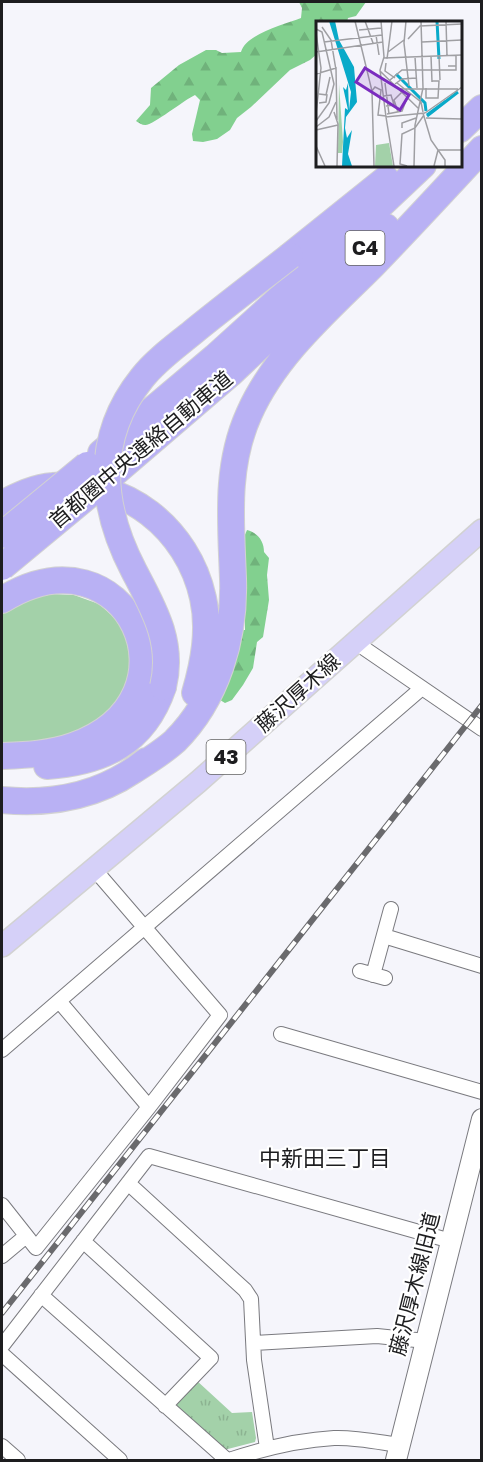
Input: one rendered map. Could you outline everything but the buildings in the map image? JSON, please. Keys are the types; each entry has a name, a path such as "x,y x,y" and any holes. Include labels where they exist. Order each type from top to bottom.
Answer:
{"highway":[{"path":"462,113 482,94"},
{"path":"462,127 482,108"},
{"path":"462,154 482,136"},
{"path":"2,800 38,802 100,789 134,770 173,742 200,712 228,641 233,601 231,480 240,435 260,393 302,337 482,149"},
{"path":"2,765 63,765 81,762 111,751 130,738 145,723 153,712 163,687 166,660 163,633 152,604 119,540 109,505 107,473 109,456 117,422 134,390 157,363 402,166"},
{"name":"C4","path":"270,322 422,166"},
{"name":"C4","path":"270,322 450,166"},
{"name":"首都圏中央連絡自動車道","path":"2,535 215,357 270,322"},
{"name":"首都圏中央連絡自動車道","path":"2,567 230,374 270,322"},
{"path":"2,504 16,496 51,486 76,485 102,489 153,514 167,527 189,560 203,599 206,618 204,658 200,676 187,712 177,727 155,754 134,770"},
{"path":"2,600 20,590 49,581 78,581 92,585 105,592 127,612 141,639 143,662 140,684 135,697 122,715 104,730 90,739 54,751 2,756"}],"main road":[{"name":"藤沢厚木線","path":"2,946 198,782 482,530"}],"street":[{"path":"355,642 482,729"},
{"path":"2,1050 422,688"},
{"path":"2,1205 36,1248 220,1015 94,870"},
{"path":"373,975 392,909"},
{"path":"384,936 482,966"},
{"path":"59,1001 149,1107"},
{"path":"281,1034 482,1092"},
{"name":"藤沢厚木線旧道","path":"398,1453 451,1241 479,1142 482,1119"},
{"path":"2,1346 149,1156 451,1241"},
{"path":"128,1183 245,1290 251,1299 254,1360 267,1448"},
{"path":"2,1256 26,1236"},
{"path":"83,1241 211,1358 165,1406"},
{"path":"41,1295 228,1461 267,1448 335,1438 398,1453"},
{"path":"254,1343 377,1336 426,1341"},
{"path":"2,1354 120,1461"},
{"path":"2,1446 18,1461"}],"green space":[{"path":"299,2 366,2 356,16 348,18 347,21 316,21 316,55 290,70 237,118 230,130 217,139 203,142 193,141 192,134 200,100 195,95 149,124 143,125 136,121 150,105 151,88 179,65 206,50 216,50 222,53 241,52 250,40 258,35 301,18 302,8"},
{"path":"247,530 260,538 264,552 269,558 267,575 269,600 263,637 257,642 253,668 232,700 225,703 220,700 233,666 242,630 245,630 244,537"},
{"path":"53,594 74,595 99,604 118,621 128,641 132,662 129,684 106,717 71,738 2,750 2,614 29,599"},
{"path":"196,1380 232,1413 252,1412 255,1442 224,1450 175,1405"}],"railway":[{"path":"2,1313 482,705"}],"district":[{"name":"中新田三丁目","path":"325,1158"}]}
